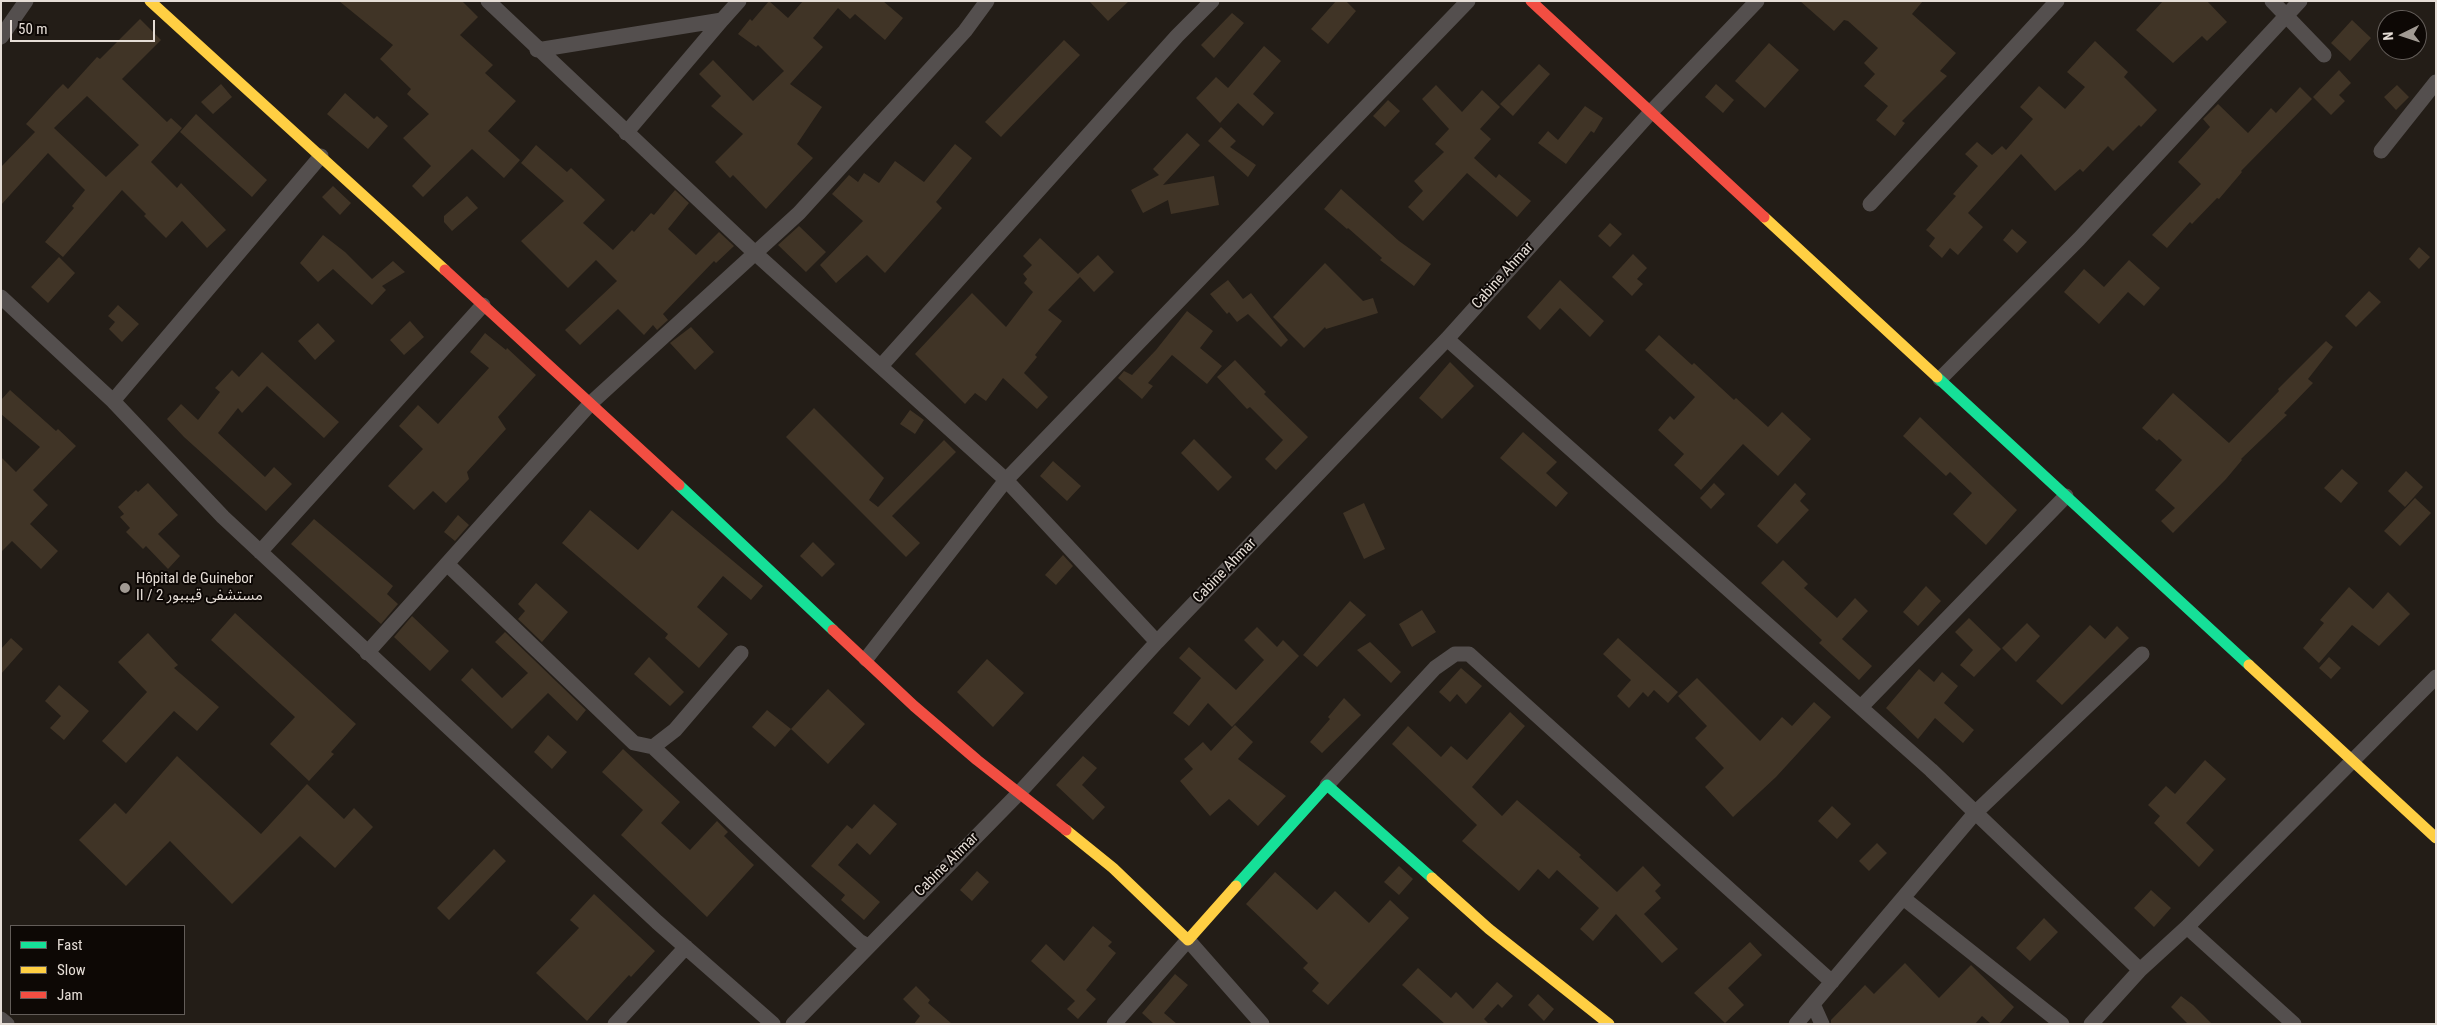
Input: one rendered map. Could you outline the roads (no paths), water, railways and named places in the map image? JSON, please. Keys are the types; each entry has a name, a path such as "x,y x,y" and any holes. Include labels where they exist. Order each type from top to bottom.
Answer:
{"street":[{"path":"1,37 26,1"},
{"path":"150,1 591,403 939,728 1113,868 1188,940 1262,1024"},
{"path":"488,1 537,50 755,253 1006,480 1157,642"},
{"path":"626,133 739,1"},
{"path":"367,653 591,403 799,213 965,31 987,1"},
{"path":"881,366 1170,44 1212,1"},
{"path":"866,659 1006,480 1468,1"},
{"path":"1531,1 2436,838"},
{"name":"Cabine Ahmar","path":"793,1024 1020,792 1157,642 1447,339 1651,112 1757,1"},
{"path":"1870,204 2057,1"},
{"path":"2272,1 2324,56"},
{"path":"1940,379 2080,239 2300,1"},
{"path":"537,50 722,20"},
{"path":"2381,151 2436,82"},
{"path":"112,401 321,156"},
{"path":"1,297 112,401 223,517 367,653 686,947 773,1024"},
{"path":"260,552 483,305"},
{"path":"1447,339 1861,708 2140,970"},
{"path":"1861,708 2066,496"},
{"path":"447,564 634,743 653,747 859,941 868,946"},
{"path":"653,747 675,730 741,653"},
{"path":"1114,1024 1327,785 1435,668 1455,654 1469,654 1832,982"},
{"path":"1796,1024 1975,813 2142,654"},
{"path":"2091,1024 2140,970 2187,927 2436,678"},
{"path":"1327,785 1489,929 1609,1024"},
{"path":"1907,901 2062,1024"},
{"path":"2187,927 2294,1024"},
{"path":"615,1024 686,947"},
{"path":"1813,1004 1822,1024"},
{"path":"1,1019 6,1024"}],"place":[{"name":"Hôpital de Guinebor II / مستشفى قيببور 2","path":"125,588"}]}
